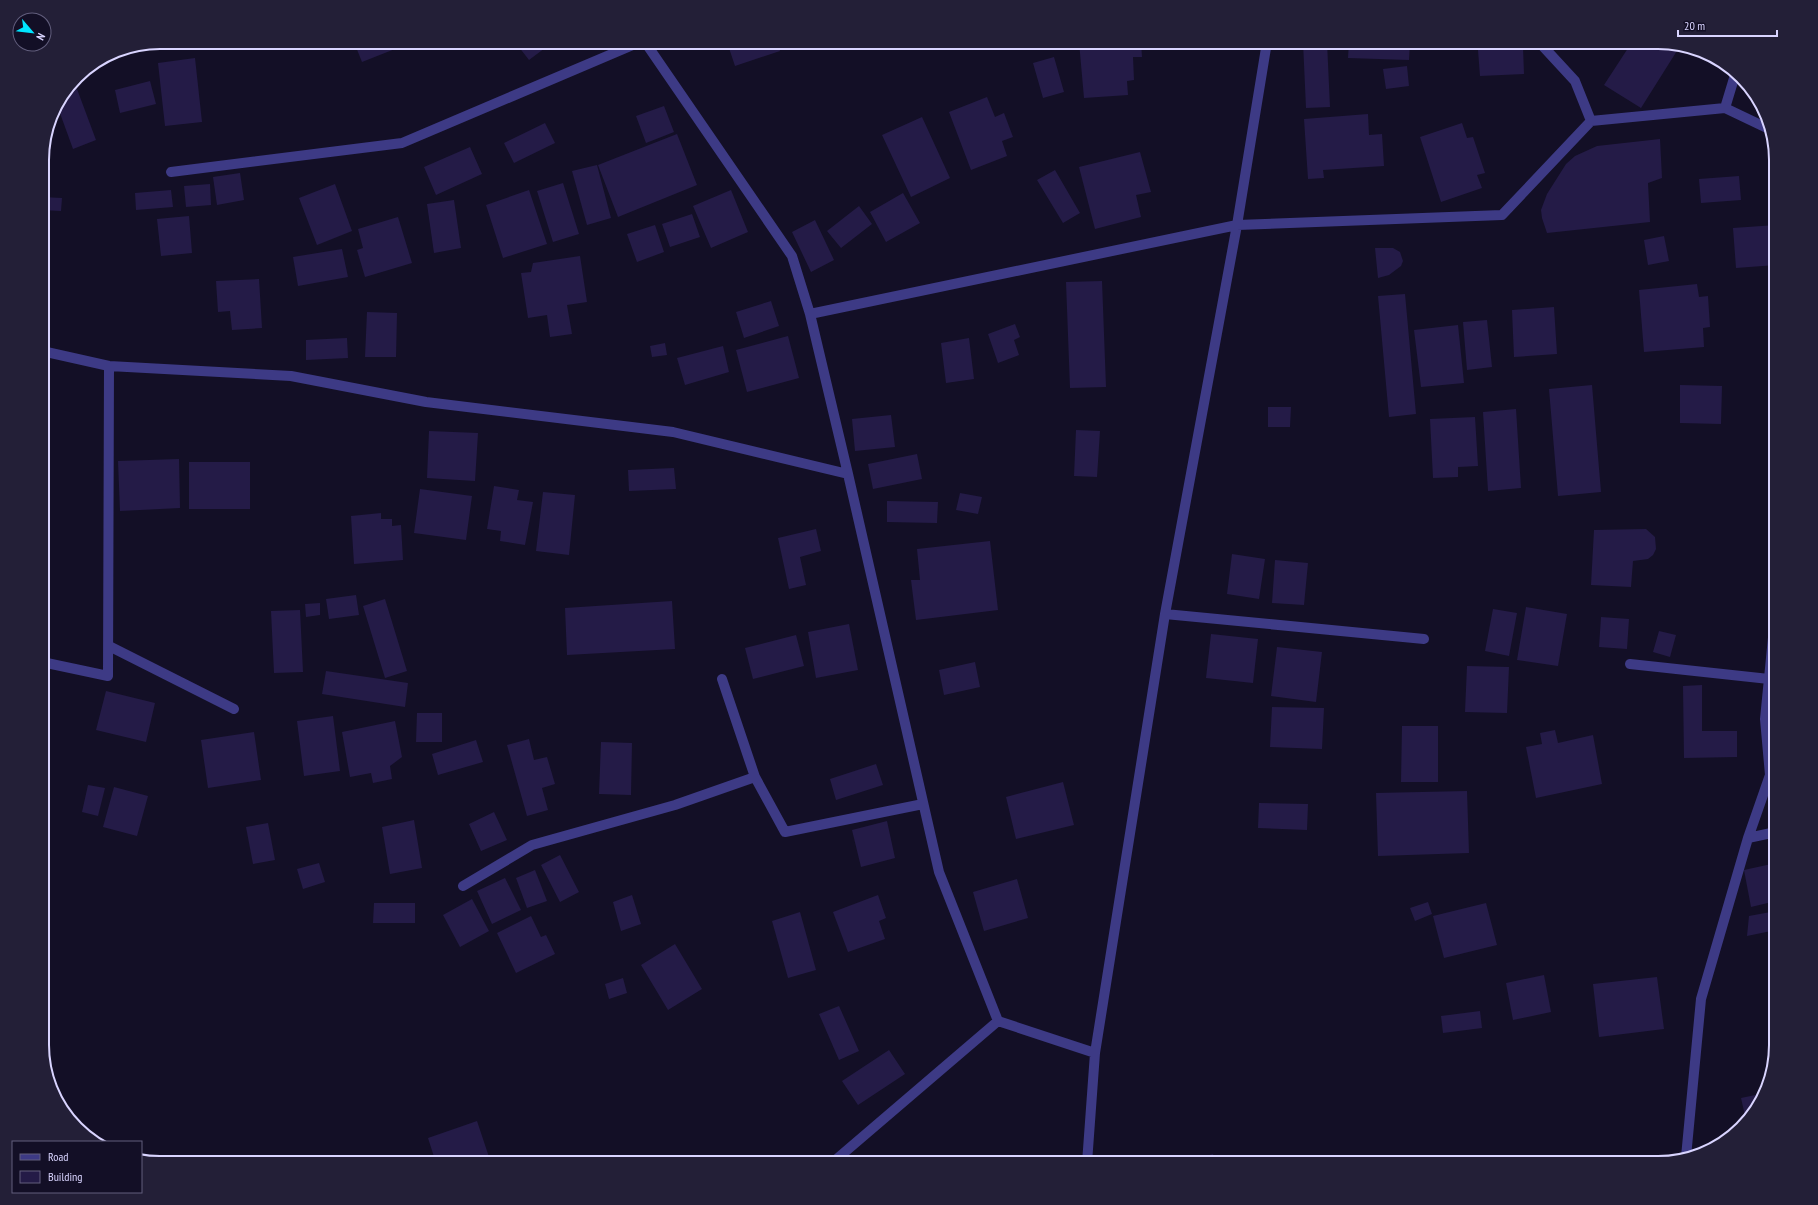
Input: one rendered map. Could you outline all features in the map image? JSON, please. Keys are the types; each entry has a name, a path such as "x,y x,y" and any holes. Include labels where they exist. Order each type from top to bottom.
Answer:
{"street":[{"path":"171,172 402,143 624,49"},
{"path":"650,49 792,256 810,314 939,872 998,1021"},
{"path":"1088,1156 1095,1053 1165,614 1236,225 1266,49"},
{"path":"1545,49 1575,81 1591,121"},
{"path":"1725,108 1734,79"},
{"path":"810,314 1236,225 1502,215 1591,121 1725,108 1764,126"},
{"path":"49,353 109,366 291,376 426,402 673,432 848,474"},
{"path":"49,663 108,676 109,366"},
{"path":"1165,614 1424,639"},
{"path":"109,646 234,709"},
{"path":"1630,664 1769,679 1765,719 1769,764"},
{"path":"722,680 754,777 785,832 923,804"},
{"path":"463,886 532,845 675,805 754,777"},
{"path":"1686,1152 1701,999 1748,838 1769,778"},
{"path":"1748,838 1769,834"},
{"path":"998,1021 1095,1053"},
{"path":"840,1156 998,1021"}],"building":[{"path":"357,49 395,49 362,62"},
{"path":"520,49 544,49 529,60"},
{"path":"729,49 779,49 780,51 735,66"},
{"path":"1080,49 1141,49 1142,57 1133,57 1134,80 1127,81 1128,95 1084,98"},
{"path":"1303,49 1327,49 1330,107 1306,108"},
{"path":"1349,49 1410,49 1409,60 1348,58"},
{"path":"1523,49 1524,74 1480,76 1478,50"},
{"path":"1627,49 1677,51 1641,108 1604,85"},
{"path":"1054,57 1064,92 1043,98 1033,63"},
{"path":"195,58 202,122 165,126 158,63"},
{"path":"1407,66 1409,86 1386,89 1383,69"},
{"path":"150,81 156,104 120,113 115,90"},
{"path":"77,89 96,140 73,149 60,112 73,90"},
{"path":"987,97 995,117 1004,113 1013,137 1002,141 1007,156 971,170 949,112"},
{"path":"664,106 674,132 646,143 636,116"},
{"path":"1368,114 1369,135 1382,134 1384,166 1323,170 1324,178 1308,179 1304,119"},
{"path":"922,117 950,178 911,197 882,135"},
{"path":"545,123 555,143 514,163 504,143"},
{"path":"1462,123 1467,138 1473,137 1485,173 1477,175 1482,188 1441,202 1420,137"},
{"path":"677,134 697,185 618,217 598,165"},
{"path":"1660,139 1662,178 1648,183 1650,222 1547,233 1541,210 1547,194 1566,164 1575,156 1597,146"},
{"path":"470,147 482,174 436,195 424,167"},
{"path":"1140,152 1151,192 1136,195 1141,217 1095,229 1079,167"},
{"path":"597,165 611,218 587,225 572,171"},
{"path":"1055,170 1080,213 1063,223 1037,180"},
{"path":"240,173 244,200 217,205 213,177"},
{"path":"1739,176 1741,200 1701,203 1699,179"},
{"path":"563,183 579,234 553,242 537,191"},
{"path":"210,184 211,205 186,207 184,186"},
{"path":"335,184 352,231 317,245 299,198"},
{"path":"171,190 173,207 136,210 135,193"},
{"path":"529,190 547,244 503,258 486,205"},
{"path":"731,190 748,232 711,248 693,206"},
{"path":"903,193 920,223 886,242 870,212"},
{"path":"49,197 62,198 61,211 49,210"},
{"path":"454,200 461,248 434,253 427,204"},
{"path":"859,206 872,224 841,248 827,231"},
{"path":"692,214 700,237 670,247 662,224"},
{"path":"189,216 192,253 161,256 157,219"},
{"path":"398,217 412,263 365,277 357,250 363,248 358,229"},
{"path":"815,220 834,260 811,272 792,232"},
{"path":"655,225 664,252 637,262 627,234"},
{"path":"1769,225 1769,266 1736,268 1733,228"},
{"path":"1664,236 1669,261 1648,265 1644,240"},
{"path":"1375,248 1393,248 1400,252 1403,261 1401,266 1389,275 1378,278"},
{"path":"342,249 348,277 298,286 293,257"},
{"path":"580,256 587,302 567,305 572,334 550,337 547,315 528,318 521,273 531,272 533,263"},
{"path":"259,279 262,328 232,330 230,311 218,312 216,281"},
{"path":"1102,281 1106,387 1070,388 1066,282"},
{"path":"1697,284 1699,297 1708,296 1710,327 1703,328 1704,347 1644,352 1639,290"},
{"path":"1405,294 1416,414 1389,417 1378,296"},
{"path":"771,301 779,326 744,338 736,312"},
{"path":"1554,307 1557,354 1514,357 1512,310"},
{"path":"367,312 397,313 396,357 365,357"},
{"path":"1487,320 1492,367 1467,370 1463,322"},
{"path":"1015,324 1020,337 1014,340 1019,355 998,363 988,334"},
{"path":"1458,325 1464,383 1421,387 1414,330"},
{"path":"788,336 799,378 747,392 736,350"},
{"path":"347,338 348,358 306,360 306,340"},
{"path":"969,338 974,379 946,383 941,343"},
{"path":"665,343 667,355 652,357 650,346"},
{"path":"723,346 729,372 685,385 677,358"},
{"path":"1592,385 1601,492 1558,496 1549,389"},
{"path":"1680,385 1722,386 1721,424 1680,423"},
{"path":"1268,407 1291,407 1290,427 1268,427"},
{"path":"1516,409 1521,488 1488,491 1483,412"},
{"path":"891,415 895,447 855,451 852,419"},
{"path":"1475,417 1478,466 1458,467 1458,477 1433,478 1430,419"},
{"path":"1076,430 1100,431 1097,477 1074,476"},
{"path":"429,431 478,433 475,481 427,478"},
{"path":"917,454 922,479 873,489 868,464"},
{"path":"179,459 180,508 120,511 118,461"},
{"path":"189,462 250,462 250,509 189,509"},
{"path":"674,468 676,489 629,491 628,470"},
{"path":"494,486 519,490 517,500 533,502 525,545 500,541 501,531 487,529"},
{"path":"420,489 472,496 466,540 414,533"},
{"path":"543,492 575,495 569,555 536,551"},
{"path":"960,493 982,497 978,514 956,510"},
{"path":"887,501 938,502 937,523 887,522"},
{"path":"381,513 381,519 392,519 392,526 401,525 403,560 354,564 351,516"},
{"path":"816,529 821,551 800,557 806,585 789,589 778,538"},
{"path":"1646,529 1655,537 1656,549 1653,555 1648,559 1633,561 1631,587 1591,585 1594,530"},
{"path":"990,541 998,610 916,620 911,580 920,580 917,549"},
{"path":"1232,554 1265,559 1259,599 1227,594"},
{"path":"1275,560 1308,563 1304,605 1272,603"},
{"path":"356,595 359,615 329,619 326,599"},
{"path":"385,599 407,671 385,678 363,606"},
{"path":"672,601 675,649 567,655 565,608"},
{"path":"320,603 320,615 306,617 305,604"},
{"path":"1526,607 1567,614 1558,666 1517,660"},
{"path":"1493,609 1517,613 1509,656 1485,651"},
{"path":"300,610 303,672 274,673 271,611"},
{"path":"1601,617 1629,619 1627,649 1599,647"},
{"path":"849,624 858,670 816,678 808,632"},
{"path":"1659,631 1676,635 1670,657 1653,652"},
{"path":"1211,634 1258,639 1253,683 1206,678"},
{"path":"796,635 804,666 753,679 745,648"},
{"path":"1277,647 1322,652 1316,702 1271,696"},
{"path":"975,662 980,687 944,695 939,670"},
{"path":"1467,666 1509,667 1507,713 1465,712"},
{"path":"326,671 408,683 405,707 322,694"},
{"path":"1702,685 1702,731 1737,731 1737,757 1684,758 1683,686"},
{"path":"106,691 155,703 146,742 96,730"},
{"path":"1272,707 1324,708 1322,749 1270,747"},
{"path":"417,713 442,713 442,742 416,742"},
{"path":"333,716 340,771 304,776 297,721"},
{"path":"395,721 402,757 390,766 392,779 373,783 371,773 350,777 342,732"},
{"path":"1402,726 1438,726 1438,782 1401,782"},
{"path":"1555,730 1558,743 1593,735 1602,784 1536,798 1526,747 1542,744 1540,733"},
{"path":"254,732 261,780 208,788 201,740"},
{"path":"529,739 534,760 547,757 555,784 542,788 548,810 527,816 507,745"},
{"path":"476,740 483,762 438,775 432,754"},
{"path":"601,742 632,743 631,795 599,794"},
{"path":"876,764 883,785 836,800 830,779"},
{"path":"1063,782 1074,825 1016,839 1006,797"},
{"path":"88,785 105,788 98,816 82,812"},
{"path":"114,787 148,796 137,836 103,827"},
{"path":"1467,791 1469,853 1378,856 1376,793"},
{"path":"1259,803 1308,804 1307,830 1258,828"},
{"path":"494,812 507,840 481,851 469,824"},
{"path":"414,820 422,868 390,874 382,827"},
{"path":"887,821 895,858 861,867 852,830"},
{"path":"268,823 275,860 253,864 246,827"},
{"path":"560,855 579,892 560,902 541,865"},
{"path":"319,863 325,882 303,889 297,869"},
{"path":"1769,865 1769,903 1751,907 1744,870"},
{"path":"535,870 547,901 527,908 516,878"},
{"path":"505,878 521,910 492,924 477,891"},
{"path":"1017,879 1028,918 984,931 973,892"},
{"path":"632,895 641,924 621,931 613,902"},
{"path":"878,895 886,918 879,921 885,939 848,952 833,912"},
{"path":"472,899 489,931 460,947 443,915"},
{"path":"1428,902 1432,914 1415,921 1410,908"},
{"path":"374,903 415,903 415,923 373,923"},
{"path":"1486,903 1497,945 1444,958 1433,916"},
{"path":"800,912 816,970 788,978 772,921"},
{"path":"1769,912 1769,931 1747,936 1749,916"},
{"path":"531,916 541,937 546,935 555,954 516,973 497,933"},
{"path":"675,944 702,989 668,1010 641,965"},
{"path":"1544,975 1551,1012 1513,1020 1506,983"},
{"path":"1657,977 1664,1029 1599,1037 1593,984"},
{"path":"623,978 627,993 609,999 605,984"},
{"path":"839,1006 859,1051 839,1060 819,1014"},
{"path":"1480,1011 1482,1028 1443,1033 1441,1016"},
{"path":"889,1050 905,1074 858,1105 842,1081"},
{"path":"1758,1095 1745,1114 1741,1098"},
{"path":"477,1121 489,1156 434,1156 428,1138"}]}
